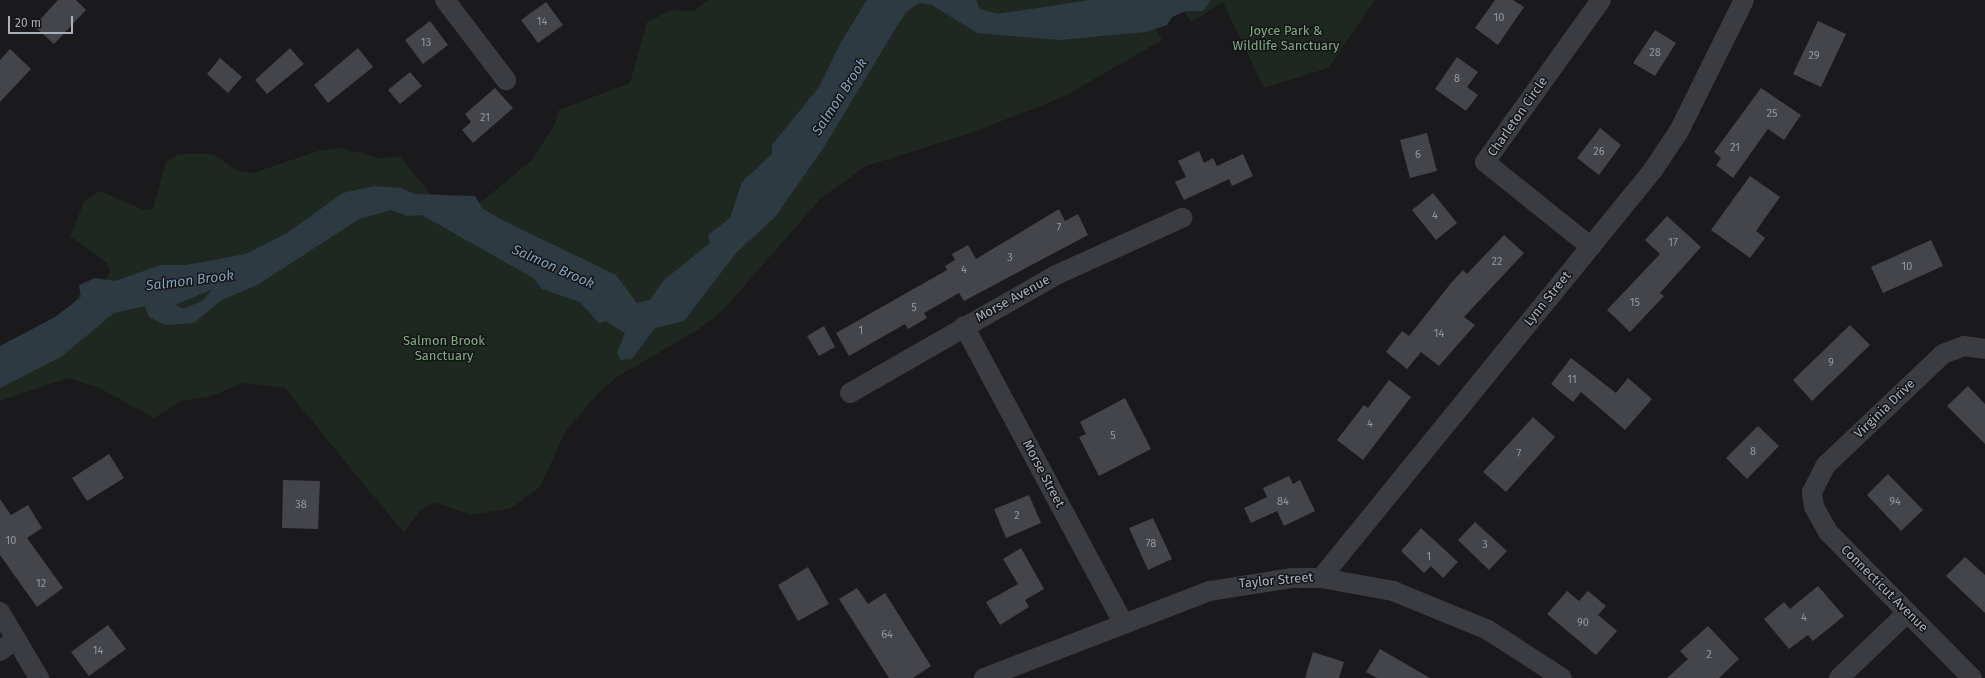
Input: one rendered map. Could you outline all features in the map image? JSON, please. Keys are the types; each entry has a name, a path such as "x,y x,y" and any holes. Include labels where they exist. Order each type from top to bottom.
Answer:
{"street":[{"path":"445,0 506,80"},
{"name":"Charleton Circle","path":"1590,247 1486,162 1601,0"},
{"name":"Lynn Street","path":"1321,578 1590,247 1674,138 1744,0"},
{"name":"Morse Avenue","path":"850,393 964,326 1054,276 1182,218"},
{"name":"Morse Street","path":"964,326 1123,622"},
{"name":"Virginia Drive","path":"1812,492 1826,465 1943,354 1954,348 1979,348"},
{"name":"Connecticut Avenue","path":"1812,492 1814,507 1828,532 1972,678"},
{"name":"Taylor Street","path":"984,678 1123,622 1234,585 1321,578 1393,591 1488,630 1562,678"},
{"path":"0,612 39,678"},
{"path":"1839,678 1907,613"},
{"path":"0,651 16,639"}],"green space":[{"name":"Salmon Brook Sanctuary","path":"708,0 1140,0 1162,40 1063,97 971,133 866,166 821,198 724,309 699,329 617,377 598,393 565,432 540,487 511,508 470,515 435,502 420,510 404,533 285,388 244,383 208,397 180,401 154,418 100,388 68,378 0,401 0,353 72,307 82,290 105,282 110,272 107,263 70,236 84,202 100,191 144,210 153,209 166,162 179,154 213,154 237,171 253,173 318,151 341,148 378,158 400,157 432,196 479,204 532,160 555,124 559,110 630,83 647,22 672,10 693,11"},
{"name":"Joyce Park & Wildlife Sanctuary","path":"1176,0 1375,0 1328,68 1264,88 1223,2 1191,22"}],"water":[{"name":"Salmon Brook","path":"867,0 976,0 980,9 997,14 1090,0 1211,0 1203,11 1186,11 1172,17 1167,25 1145,32 1060,40 977,33 932,5 919,3 906,12 824,147 775,217 736,253 684,321 655,328 632,359 621,360 617,353 625,333 606,321 599,323 580,302 542,289 533,278 422,215 408,216 391,210 359,219 259,284 222,300 194,323 165,325 149,317 145,306 114,313 61,357 0,388 0,346 55,317 81,297 79,285 95,278 115,281 161,265 186,265 246,254 287,233 343,193 374,186 401,188 414,194 475,196 483,209 502,220 616,275 637,303 650,300 664,280 710,243 708,235 730,218 742,182 772,154 772,145 819,87 841,42","holes":["213,289 202,301 183,309 175,305"]}],"building":[{"path":"58,0 76,0 86,10 54,44 34,26"},
{"path":"1495,0 1513,0 1524,7 1498,45 1475,28"},
{"path":"546,2 563,25 538,43 521,20"},
{"path":"430,21 448,45 423,64 405,40"},
{"path":"1818,21 1846,34 1821,87 1793,74"},
{"path":"1655,30 1676,43 1655,76 1633,63"},
{"path":"290,48 304,64 267,94 255,80"},
{"path":"358,48 373,67 328,103 314,85"},
{"path":"10,49 31,69 0,102 0,60"},
{"path":"1457,57 1478,72 1467,87 1478,95 1466,111 1435,89"},
{"path":"220,58 242,77 228,93 207,74"},
{"path":"410,72 422,86 400,104 388,90"},
{"path":"495,88 513,108 473,143 462,130 471,122 465,114"},
{"path":"1761,88 1801,115 1784,140 1768,129 1733,178 1716,165 1721,158 1714,152"},
{"path":"1600,128 1621,145 1599,175 1577,158"},
{"path":"1427,133 1437,171 1410,178 1400,140"},
{"path":"1199,151 1204,163 1213,158 1217,166 1243,154 1253,176 1232,186 1229,179 1184,200 1175,182 1186,177 1178,161"},
{"path":"1750,176 1780,197 1756,231 1765,238 1750,258 1711,230"},
{"path":"1433,193 1457,223 1436,240 1412,210"},
{"path":"1059,209 1065,221 1078,214 1088,235 964,301 959,293 924,313 927,318 908,329 905,324 849,356 836,333 947,270 945,266 955,260 952,254 968,245 976,259"},
{"path":"1667,216 1701,247 1660,293 1664,296 1630,332 1607,310 1660,254 1645,240"},
{"path":"1504,235 1524,253 1464,317 1475,325 1439,366 1421,352 1407,369 1386,352 1402,331 1409,336 1463,270 1467,274"},
{"path":"1931,240 1943,266 1883,293 1871,267"},
{"path":"1850,325 1870,345 1812,401 1793,380"},
{"path":"824,326 835,347 819,356 807,336"},
{"path":"1571,358 1616,393 1628,378 1652,399 1625,430 1581,392 1573,402 1551,384"},
{"path":"1389,380 1411,397 1363,460 1337,440 1364,405 1368,408"},
{"path":"1968,386 1985,404 1985,444 1947,406"},
{"path":"1125,398 1151,449 1099,476 1079,437 1086,434 1080,422"},
{"path":"1533,417 1555,437 1506,492 1483,472"},
{"path":"1758,426 1779,446 1747,479 1726,458"},
{"path":"109,454 124,478 87,501 72,478"},
{"path":"1888,474 1923,510 1901,531 1867,495"},
{"path":"1289,476 1293,484 1300,480 1315,511 1284,526 1277,511 1251,523 1244,508 1267,497 1263,488"},
{"path":"283,480 320,481 318,529 282,528"},
{"path":"1029,495 1041,523 1006,538 994,509"},
{"path":"0,499 11,515 28,505 42,528 27,538 63,588 37,607 0,555"},
{"path":"1153,518 1172,559 1148,570 1129,528"},
{"path":"1475,522 1507,551 1489,570 1458,540"},
{"path":"1421,528 1458,562 1443,578 1431,566 1424,573 1401,551"},
{"path":"1021,548 1044,589 1025,600 1029,607 1000,625 986,602 1018,584 1003,559"},
{"path":"1965,557 1985,575 1985,613 1946,576"},
{"path":"808,567 829,604 798,621 778,585"},
{"path":"1818,586 1844,616 1813,641 1808,635 1789,649 1764,619 1784,602 1790,609"},
{"path":"857,588 868,604 885,593 931,666 913,678 889,678 839,599"},
{"path":"1567,591 1579,601 1588,591 1606,606 1598,615 1617,631 1596,655 1547,614"},
{"path":"108,625 126,649 89,676 71,652"},
{"path":"1708,626 1739,659 1719,678 1667,678 1688,659 1680,651"},
{"path":"1380,649 1430,678 1377,678 1366,672"},
{"path":"1313,652 1344,662 1339,678 1305,678"}]}
